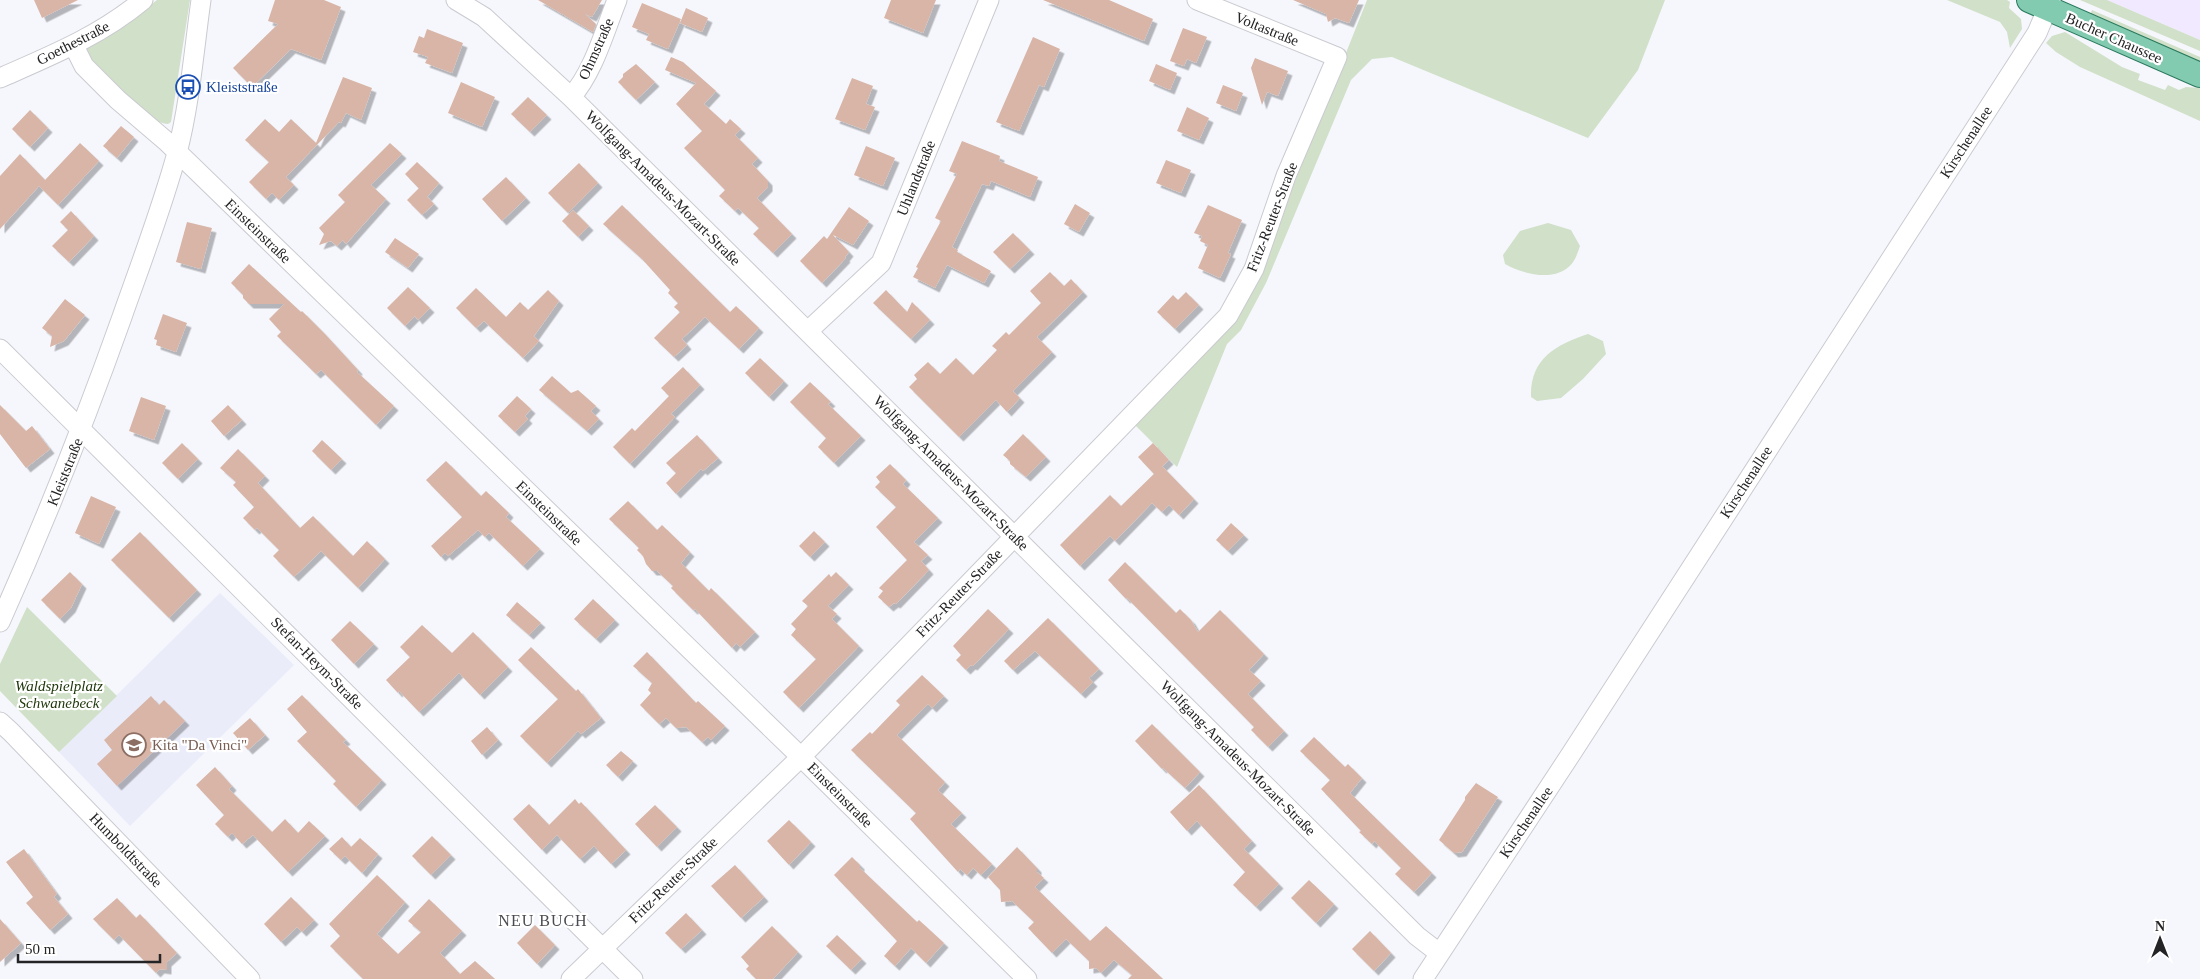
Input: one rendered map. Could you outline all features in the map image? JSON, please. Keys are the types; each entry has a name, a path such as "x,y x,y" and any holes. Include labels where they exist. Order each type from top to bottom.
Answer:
{"main road":[{"name":"Bucher Chaussee","path":"2042,3 2200,75"}],"street":[{"name":"Goethestraße","path":"0,78 74,46 123,17 143,0"},
{"name":"Kleiststraße","path":"0,622 41,532 82,430 154,224 177,152 183,124 202,0"},
{"name":"Wolfgang-Amadeus-Mozart-Straße","path":"456,0 484,17 571,97 1417,936 1439,953"},
{"name":"Ohmstraße","path":"571,97 578,89 590,66 617,0"},
{"name":"Uhlandstraße","path":"808,331 881,263 989,0"},
{"name":"Voltastraße","path":"1197,0 1337,57"},
{"name":"Kirschenallee","path":"1423,979 1571,754 2037,33 2042,3"},
{"name":"Einsteinstraße","path":"74,46 84,66 118,100 177,152 801,756 1027,979"},
{"name":"Fritz-Reuter-Straße","path":"571,979 801,756 1228,316 1254,269 1286,176 1337,57"},
{"name":"Stefan-Heym-Straße","path":"0,349 633,979"},
{"name":"Humboldtstraße","path":"0,722 250,979"}],"shaded area":[{"path":"2107,0 2200,0 2200,40"},
{"path":"220,593 294,665 130,826 59,752"}],"green space":[{"path":"157,0 190,0 171,122 168,124 159,122 135,105 80,49 122,27"},
{"path":"1367,0 1665,0 1638,70 1588,138 1392,57 1372,59 1351,80 1266,283 1241,330 1227,344 1177,467 1134,424 1244,307"},
{"path":"1947,0 2007,0 2010,2 2009,8 2021,19 2022,29 2010,48 2007,32 2000,22"},
{"path":"2080,0 2107,0 2200,40 2200,51"},
{"path":"2092,10 2200,57 2200,63 2090,15"},
{"path":"2065,32 2122,67 2140,74 2138,80 2165,90 2168,85 2179,90 2186,87 2200,88 2200,121 2080,67 2056,52 2046,43 2052,36"},
{"path":"1548,223 1571,230 1580,246 1575,259 1569,267 1559,273 1543,275 1527,273 1505,264 1503,255 1520,231"},
{"path":"1588,334 1603,341 1606,354 1583,379 1561,398 1537,401 1531,397 1535,373 1547,355 1565,343"},
{"name":"Waldspielplatz Schwanebeck","path":"27,607 117,696 59,752 0,691 0,664"}],"building":[{"path":"34,0 78,0 42,18"},
{"path":"275,0 324,0 341,7 321,60 291,49 252,87 233,68 278,24 268,21"},
{"path":"538,0 602,0 592,17 585,14 596,24 593,32"},
{"path":"891,0 936,0 923,33 884,18"},
{"path":"1043,0 1109,0 1153,19 1144,41"},
{"path":"1293,0 1359,0 1349,23 1335,18 1328,22 1326,14"},
{"path":"642,3 681,19 668,49 646,40 649,34 632,27"},
{"path":"686,8 708,18 702,32 680,23"},
{"path":"1183,28 1207,37 1196,63 1187,59 1184,66 1170,61"},
{"path":"427,29 463,43 452,73 425,63 428,57 413,52 419,36 424,38"},
{"path":"1033,37 1060,49 1044,87 1039,85 1019,131 996,122"},
{"path":"671,57 683,62 716,91 704,104 726,124 730,119 741,129 735,135 758,158 752,164 768,181 768,187 757,198 792,234 773,253 753,234 759,228 738,208 735,211 719,196 725,190 684,148 702,131 676,104 696,83 665,70"},
{"path":"1255,58 1288,71 1278,96 1267,92 1262,105 1251,68"},
{"path":"636,64 655,82 636,100 618,82 623,77 623,74"},
{"path":"1156,64 1177,73 1170,90 1149,81"},
{"path":"343,77 372,88 361,120 346,113 341,123 339,122 286,177 294,185 279,200 272,193 266,199 249,182 269,162 245,140 265,119 279,132 291,119 316,143"},
{"path":"852,78 873,86 866,104 875,107 865,130 835,119"},
{"path":"461,82 495,97 482,127 448,113"},
{"path":"1223,85 1243,93 1236,111 1216,103"},
{"path":"528,97 547,115 530,132 511,114"},
{"path":"1187,107 1209,118 1199,140 1177,131"},
{"path":"30,110 48,128 30,147 12,129"},
{"path":"121,126 134,137 117,158 103,146"},
{"path":"962,141 1000,156 999,161 1038,177 1030,197 991,181 989,186 982,184 952,247 958,250 957,252 991,271 984,283 947,265 935,288 913,277 918,268 916,267 941,221 935,218 957,174 949,171"},
{"path":"80,143 99,161 58,205 39,186 0,229 0,176 20,154 45,180"},
{"path":"390,143 402,154 371,185 386,199 346,244 343,240 337,246 331,241 319,245 324,234 319,228 345,202 338,195"},
{"path":"866,146 895,158 883,186 854,175"},
{"path":"1166,160 1191,170 1181,193 1156,183"},
{"path":"417,162 439,183 427,197 405,174"},
{"path":"579,163 598,183 568,213 548,193"},
{"path":"506,177 526,198 502,221 482,199"},
{"path":"419,188 434,204 422,215 407,200"},
{"path":"1075,204 1090,213 1079,232 1064,224"},
{"path":"622,205 730,312 736,306 759,328 739,349 705,317 682,339 687,345 674,357 654,338 680,312 674,307 678,303 668,293 670,290 642,259 603,224"},
{"path":"1208,205 1242,220 1228,253 1231,254 1220,278 1198,268 1208,245 1200,241 1202,236 1194,233"},
{"path":"849,207 869,221 853,245 833,235 849,252 846,258 822,283 800,261 824,236 827,239"},
{"path":"573,210 589,226 578,237 562,221"},
{"path":"71,211 94,236 69,262 52,246 68,230 60,222"},
{"path":"187,222 212,228 201,269 176,262"},
{"path":"1013,233 1030,250 1010,269 993,252"},
{"path":"395,238 419,254 408,268 385,252"},
{"path":"249,264 302,311 358,370 357,372 394,406 376,425 321,370 316,374 277,336 281,332 269,319 284,304 249,304 231,283"},
{"path":"1050,272 1064,286 1071,279 1083,292 1037,337 1052,352 1013,391 1020,398 1007,412 996,400 959,437 909,387 917,379 914,375 928,362 940,374 956,358 973,375 997,350 992,346 1006,332 1009,335 1041,303 1030,291"},
{"path":"408,287 430,308 418,320 415,316 405,326 387,308"},
{"path":"476,288 506,317 520,302 528,310 548,290 559,301 534,336 539,341 523,358 484,321 476,328 456,308"},
{"path":"886,290 907,312 912,302 930,320 911,339 873,303"},
{"path":"1186,292 1199,305 1175,329 1157,312 1173,295 1178,300"},
{"path":"65,299 85,315 64,341 50,347 52,336 42,328"},
{"path":"163,314 187,323 176,352 156,345 157,340 154,339"},
{"path":"760,358 784,381 769,397 745,373"},
{"path":"683,367 700,385 671,414 675,417 630,464 613,447 632,428 635,431 669,396 661,388"},
{"path":"552,376 571,393 578,390 596,406 591,411 599,419 587,431 539,390"},
{"path":"810,382 831,402 828,404 861,436 834,463 818,447 826,438 790,402"},
{"path":"517,396 531,409 525,416 528,419 515,432 498,416"},
{"path":"141,397 166,406 154,440 129,431"},
{"path":"0,405 26,431 32,426 50,449 26,468 0,434"},
{"path":"228,405 242,420 224,436 211,421"},
{"path":"1023,434 1046,457 1026,477 1010,464 1010,461 1003,455"},
{"path":"697,435 718,458 703,471 701,469 676,494 666,483 676,473 666,463"},
{"path":"322,440 342,459 331,470 312,451"},
{"path":"182,443 198,459 178,479 162,463"},
{"path":"1153,443 1169,460 1154,474 1138,457"},
{"path":"238,449 265,476 258,483 300,528 313,516 353,556 367,541 385,559 358,588 321,551 294,577 273,556 279,550 257,528 255,530 243,518 254,507 233,485 236,482 220,468"},
{"path":"446,461 481,496 486,491 509,513 506,517 540,549 523,566 489,533 485,537 478,530 448,556 445,553 441,557 431,546 462,517 426,480"},
{"path":"890,464 906,480 903,484 938,518 914,542 928,555 921,561 929,570 896,604 894,603 889,607 878,597 883,591 879,588 907,560 876,527 896,507 875,487 880,482 876,477"},
{"path":"1162,466 1194,499 1179,515 1169,505 1162,512 1152,503 1115,541 1110,536 1080,566 1060,545 1110,495 1121,506"},
{"path":"91,496 116,507 99,544 75,533"},
{"path":"628,501 657,530 662,525 690,552 681,563 709,591 711,588 755,632 740,647 736,643 732,648 695,609 693,610 671,588 673,586 657,571 652,571 637,550 639,548 609,519"},
{"path":"1231,523 1244,535 1228,551 1216,540"},
{"path":"814,531 825,542 810,557 799,546"},
{"path":"140,532 197,590 169,618 111,560"},
{"path":"1125,562 1176,613 1180,609 1191,620 1198,632 1220,610 1264,654 1249,670 1261,681 1248,694 1284,731 1268,747 1251,730 1254,727 1108,580"},
{"path":"70,572 82,584 71,608 60,619 41,600"},
{"path":"836,572 849,585 828,606 837,614 832,619 859,646 799,708 783,692 816,659 791,635 796,629 791,624 808,606 802,601 829,574 831,577"},
{"path":"593,599 615,620 596,639 574,619"},
{"path":"517,602 541,623 529,635 506,615"},
{"path":"988,609 1009,629 973,666 971,665 966,670 956,660 961,655 953,646"},
{"path":"1048,618 1099,669 1089,678 1093,682 1081,694 1035,651 1013,670 1004,661"},
{"path":"350,621 374,644 354,664 331,640"},
{"path":"422,625 452,653 473,632 508,667 480,695 459,673 419,712 386,680 410,657 400,647"},
{"path":"531,647 576,691 578,689 601,718 581,734 578,731 547,763 520,736 558,699 518,660"},
{"path":"647,652 696,703 698,701 725,726 711,740 708,737 702,742 686,727 676,728 666,718 659,724 640,705 651,693 648,690 652,683 633,666"},
{"path":"922,675 944,696 932,708 928,704 897,735 945,782 938,790 962,813 951,824 992,864 981,875 973,868 967,875 960,869 958,872 910,819 916,813 851,750 870,732 872,734 900,705 896,701"},
{"path":"302,695 346,740 343,742 382,780 356,807 333,784 336,781 297,741 307,732 287,709"},
{"name":"Kita \"Da Vinci\"","path":"151,696 159,705 164,700 185,721 117,786 97,764 112,750 104,740"},
{"path":"250,718 265,735 248,750 233,733"},
{"path":"1152,724 1200,772 1185,788 1162,769 1135,741"},
{"path":"487,727 498,740 482,755 471,741"},
{"path":"1314,737 1345,767 1348,764 1362,778 1350,793 1432,873 1414,892 1395,874 1401,868 1374,841 1372,844 1359,832 1361,831 1321,789 1330,780 1300,751"},
{"path":"621,751 633,761 618,777 606,765"},
{"path":"215,767 232,786 229,789 272,832 285,819 298,833 309,821 325,836 288,872 253,835 242,844 232,833 228,837 215,824 224,815 196,785"},
{"path":"1476,783 1498,797 1462,852 1454,853 1439,840 1465,800 1465,797"},
{"path":"1199,785 1252,841 1244,849 1279,884 1256,907 1233,885 1245,872 1197,821 1187,831 1170,812"},
{"path":"575,799 579,804 581,802 626,850 611,864 594,846 580,859 557,835 542,850 513,819 529,804 549,825"},
{"path":"655,805 677,827 657,847 635,824"},
{"path":"789,820 811,842 789,865 767,841"},
{"path":"432,836 451,855 431,875 412,856"},
{"path":"342,837 351,847 360,838 378,854 362,873 345,856 341,860 329,849"},
{"path":"1017,847 1044,878 1035,887 1090,941 1106,926 1163,979 1128,979 1132,975 1114,960 1101,973 1096,968 1089,969 1089,961 1066,939 1052,953 1028,928 1034,922 1012,901 1001,902 1000,890 988,877"},
{"path":"24,849 57,894 54,897 68,914 50,930 26,903 33,897 6,862"},
{"path":"852,857 860,865 860,868 917,922 919,920 944,943 926,963 911,948 895,966 884,956 897,941 834,875"},
{"path":"735,865 764,897 741,918 711,886"},
{"path":"377,875 405,902 377,934 398,954 421,932 408,921 429,899 462,931 440,953 460,974 475,961 495,979 363,979 330,946 340,936 329,924"},
{"path":"1309,880 1334,904 1316,923 1291,898"},
{"path":"291,897 314,920 302,932 297,927 281,942 264,924"},
{"path":"117,898 136,918 140,914 177,953 167,962 167,970 160,969 156,973 119,935 114,940 93,919"},
{"path":"686,913 702,930 681,949 665,933"},
{"path":"0,919 21,943 0,962"},
{"path":"535,925 555,945 537,964 517,943"},
{"path":"772,926 798,952 773,979 756,979 746,969 749,966 741,957"},
{"path":"1370,931 1391,953 1374,971 1352,949"},
{"path":"837,935 862,959 851,970 826,946"}],"place":[{"name":"Kleiststraße","path":"188,87"},
{"name":"Kita \"Da Vinci\"","path":"134,745"}],"district":[{"name":"NEU BUCH","path":"543,920"}]}
